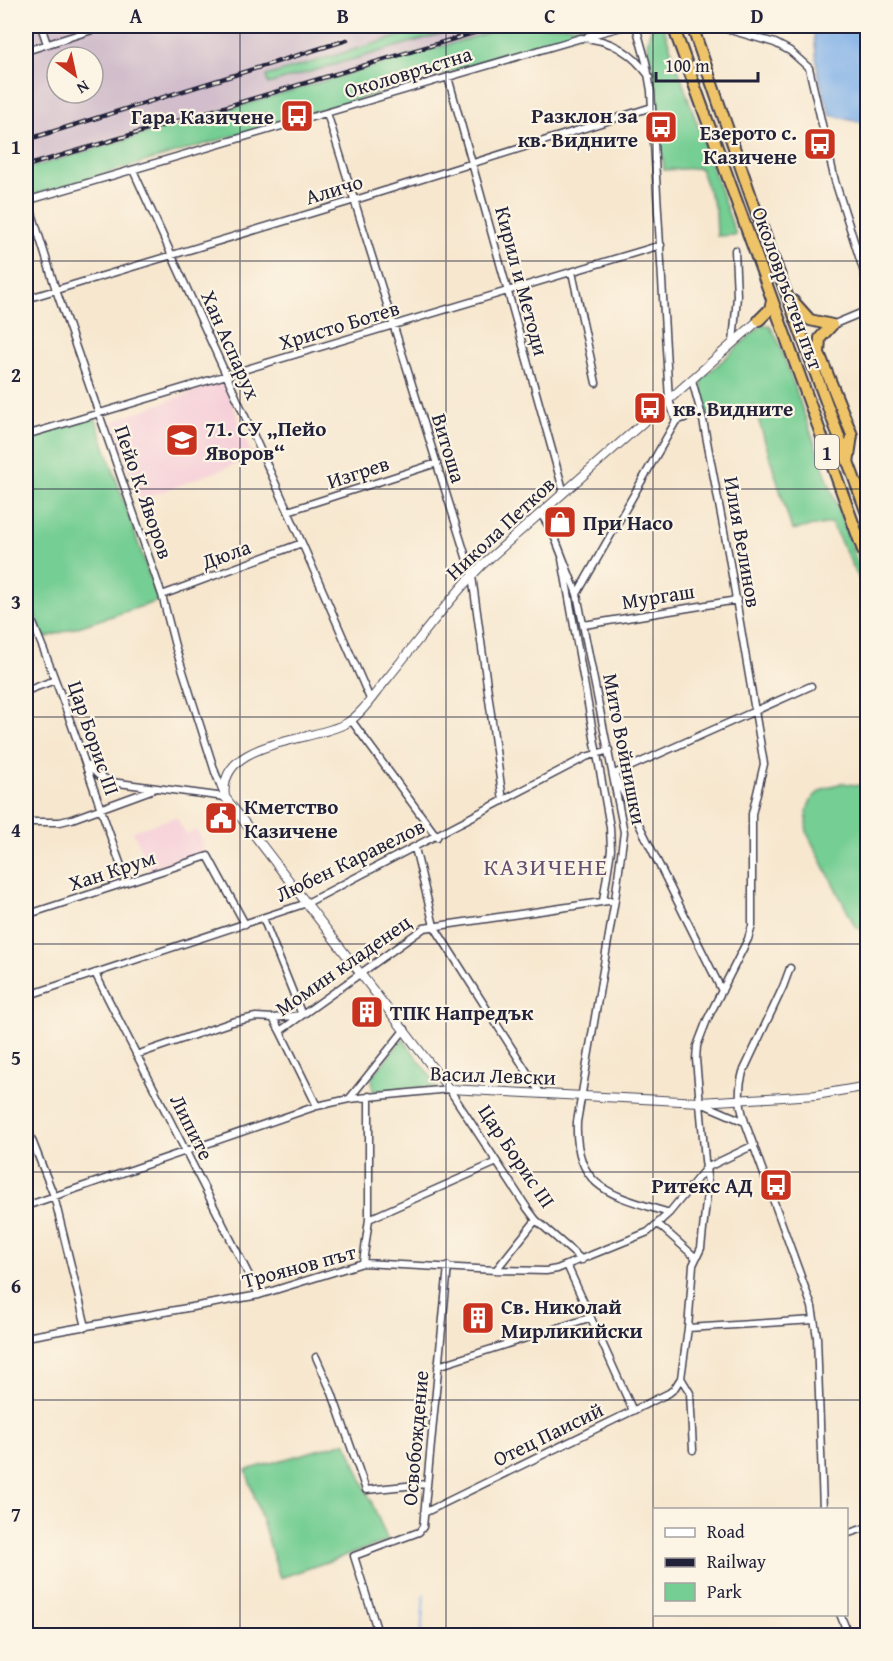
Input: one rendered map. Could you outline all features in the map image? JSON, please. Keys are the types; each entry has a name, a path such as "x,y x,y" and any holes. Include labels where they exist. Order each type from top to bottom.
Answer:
{"highway":[{"name":"Околовръстен път","path":"673,26 867,564"},
{"name":"Околовръстен път","path":"693,26 741,169 867,516"},
{"path":"787,294 810,320 832,325 820,338 819,353 852,435 848,463"},
{"path":"759,321 770,309 772,301"},
{"path":"759,321 772,321 781,325"}],"street":[{"path":"41,26 47,44"},
{"path":"26,51 105,26"},
{"path":"581,38 624,26"},
{"path":"636,26 650,77 669,400 676,421"},
{"path":"716,26 775,43 790,51 809,68 835,182 867,285"},
{"name":"Околовръстна","path":"27,201 581,38 603,40 624,50 650,77"},
{"name":"Кирил и Методи","path":"448,77 564,493"},
{"name":"Аличо","path":"26,299 355,200 652,107"},
{"name":"Витоша","path":"327,113 472,576 503,801"},
{"name":"Хан Аспарух","path":"133,170 288,511 370,699"},
{"name":"Пейо К. Яворов","path":"27,201 162,596 175,646 215,772 225,796"},
{"name":"Христо Ботев","path":"26,435 661,245"},
{"path":"733,343 737,296 735,250"},
{"path":"572,272 596,383"},
{"path":"832,325 867,310"},
{"name":"Никола Петков","path":"225,796 226,776 233,764 245,755 333,728 351,720 472,576 759,321"},
{"name":"Илия Велинов","path":"692,380 702,412 737,600 764,764 753,814 752,926 697,1046 696,1059 708,1184 701,1248 695,1257"},
{"path":"578,594 676,421 702,412"},
{"name":"Изгрев","path":"288,511 437,463"},
{"name":"Мито Войнишки","path":"541,514 553,533 578,594 624,832 615,900 581,1097 576,1139 578,1152 589,1176 598,1186 669,1213"},
{"name":"Дюла","path":"162,596 302,543"},
{"name":"Мито Войнишки","path":"560,550 612,840 603,901"},
{"name":"Мургаш","path":"584,625 737,600"},
{"name":"Цар Борис III","path":"26,607 86,762 100,809 127,882"},
{"path":"26,691 55,680"},
{"path":"722,991 614,774 811,686"},
{"path":"351,720 437,837"},
{"name":"Любен Каравелов","path":"26,996 308,903 596,753 609,750"},
{"path":"86,762 104,779 120,784 225,796"},
{"path":"26,822 60,822 158,788"},
{"name":"Цар Борис III","path":"225,796 405,1029 449,1089 536,1220 582,1260"},
{"path":"415,848 434,926 541,1094"},
{"name":"Хан Крум","path":"26,915 208,856 245,924"},
{"name":"Момин кладенец","path":"136,1054 232,1022 256,1017 273,1018 280,1031 361,974 418,930 615,900"},
{"path":"263,918 302,1015 273,1018"},
{"path":"790,968 779,998 743,1072 739,1101 808,1294 814,1320 818,1366 823,1508"},
{"name":"Липите","path":"95,973 259,1295"},
{"path":"349,1099 405,1029"},
{"path":"280,1031 317,1106"},
{"name":"Васил Левски","path":"26,1206 317,1106 369,1096 449,1089 700,1102 816,1095 867,1086"},
{"path":"363,1263 369,1219 369,1096"},
{"path":"700,1102 745,1122"},
{"path":"26,1125 54,1196 86,1327"},
{"path":"582,1260 637,1238 658,1224 706,1168 754,1145"},
{"path":"369,1219 498,1162"},
{"path":"496,1270 536,1220"},
{"path":"658,1224 695,1257 681,1378 690,1394 693,1450"},
{"name":"Троянов път","path":"26,1337 259,1295 363,1263 546,1271 582,1260"},
{"path":"567,1265 633,1411"},
{"name":"Освобождение","path":"379,1635 354,1556 422,1530 448,1266"},
{"path":"438,1366 589,1318"},
{"path":"688,1328 814,1320"},
{"path":"316,1357 332,1393 366,1490 426,1484"},
{"name":"Отец Паисий","path":"424,1513 633,1411 674,1389 681,1378"},
{"path":"848,1533 867,1527"},
{"path":"841,1616 849,1635"}],"shaded area":[{"path":"26,26 433,26 371,44 269,84 468,26 511,26 26,169"},
{"name":"71. СУ „Пейо Яворов“","path":"224,380 253,458 140,500 111,422"},
{"path":"176,817 186,834 196,830 203,841 202,854 150,870 133,831"}],"green space":[{"path":"433,26 468,26 268,84 266,76"},
{"path":"511,26 607,26 26,197 26,169"},
{"path":"654,26 663,26 736,235 717,236 716,211 700,168 664,170 654,73 647,44 650,31"},
{"path":"762,325 769,325 777,338 867,594 831,523 792,530 754,405 708,420 702,392 702,379"},
{"path":"95,417 158,601 44,638 26,589 26,439"},
{"path":"843,783 861,786 867,790 867,933 855,926 807,833 807,813 812,799 824,789"},
{"path":"403,1039 438,1086 373,1091 372,1077"},
{"path":"346,1442 388,1541 280,1578 246,1470"}],"water":[{"path":"813,26 867,26 867,124 830,115 818,73"}],"waterway":[{"path":"421,1636 424,1595"}],"railway":[{"path":"26,166 497,26"},
{"path":"26,140 347,40"}],"place":[{"name":"Гара Казичене","path":"297,116"},
{"name":"Разклон за кв. Видните","path":"661,127"},
{"name":"Езерото с. Казичене","path":"820,144"},
{"name":"кв. Видните","path":"650,408"},
{"name":"71. СУ „Пейо Яворов“","path":"182,440"},
{"name":"При Насо","path":"560,522"},
{"name":"Кметство Казичене","path":"221,818"},
{"name":"ТПК Напредък","path":"367,1012"},
{"name":"Ритекс АД","path":"776,1185"},
{"name":"Св. Николай Мирликийски","path":"478,1318"}],"district":[{"name":"КАЗИЧЕНЕ","path":"546,866"}]}
